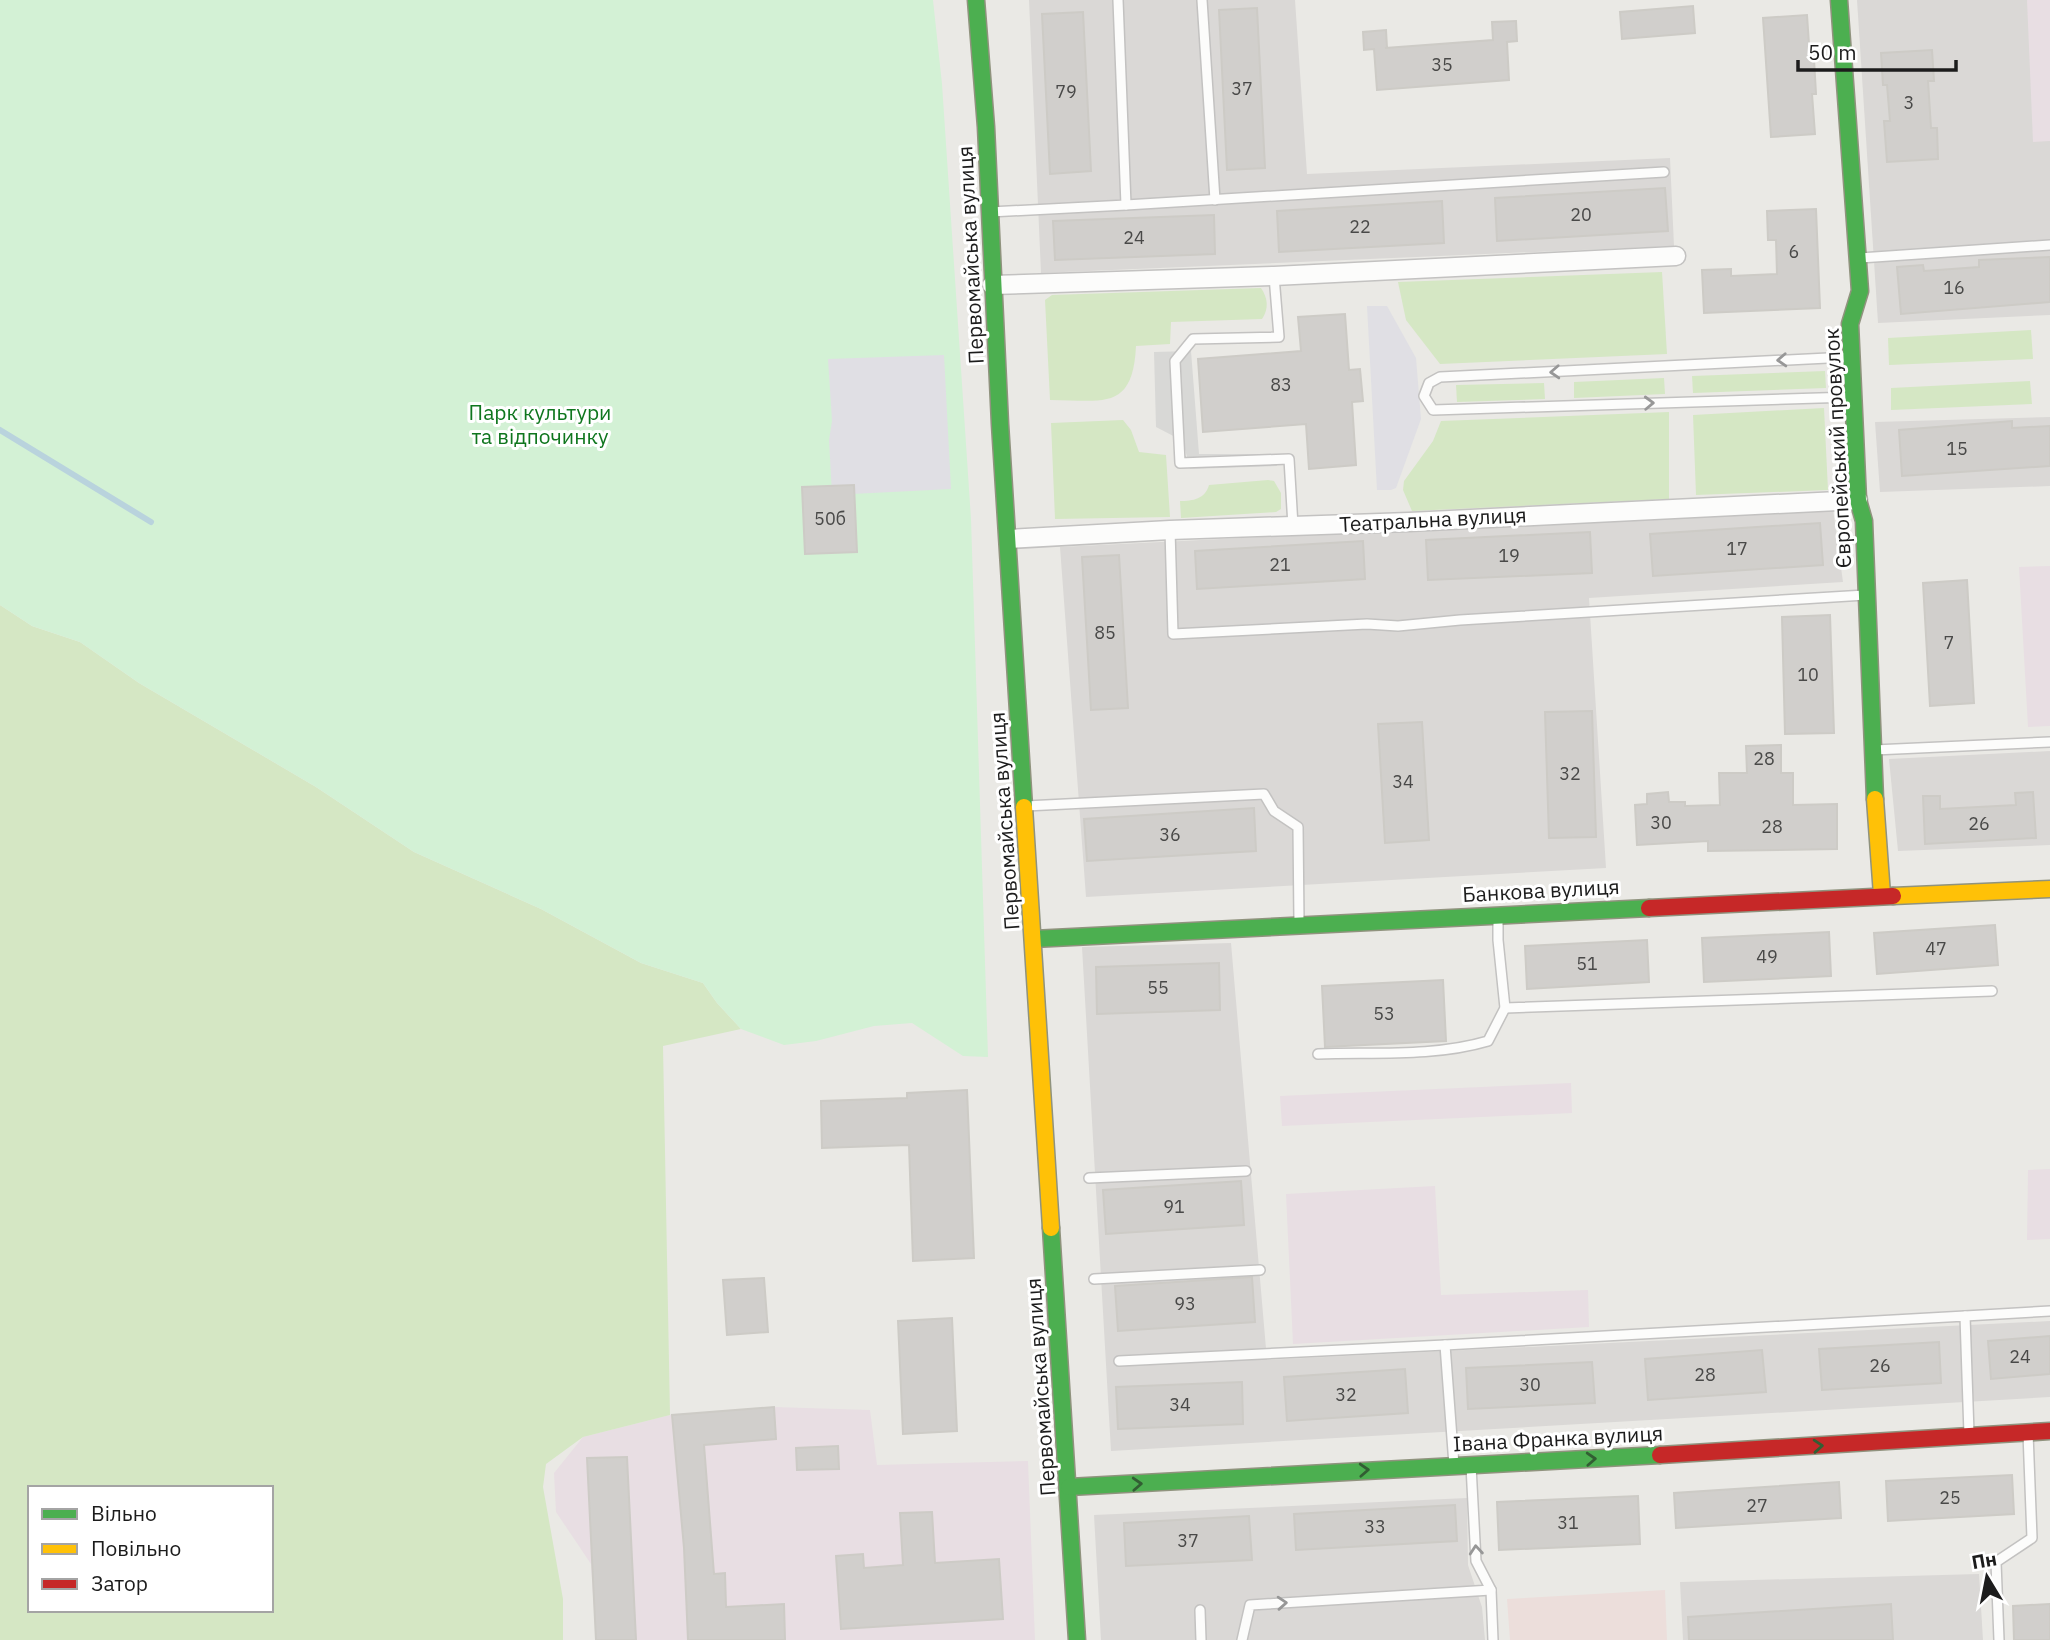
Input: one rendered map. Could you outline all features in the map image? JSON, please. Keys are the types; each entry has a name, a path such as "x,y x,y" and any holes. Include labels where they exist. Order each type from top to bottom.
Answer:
{"street":[{"name":"Первомайська вулиця","path":"976,0 1077,1640"},
{"name":"Європейський провулок","path":"1839,0 1860,291 1850,324 1850,357 1858,500 1864,522 1872,750 1882,895"},
{"path":"992,285 1275,276 1676,256"},
{"name":"Театральна вулиця","path":"1009,539 1858,500"},
{"name":"Банкова вулиця","path":"1033,939 1882,895 2050,889"},
{"name":"Івана Франка вулиця","path":"1069,1487 2050,1432"}],"lane":[{"path":"1118,0 1126,205"},
{"path":"1202,0 1214,201"},
{"path":"990,212 1214,201 1664,172"},
{"path":"1856,258 2050,245"},
{"path":"1275,276 1279,337 1193,340 1175,362 1180,463 1289,459 1293,526"},
{"path":"1850,357 1440,377 1429,383 1424,396 1433,410 1852,397"},
{"path":"1170,530 1173,634 1367,624 1398,626 1867,595"},
{"path":"1872,750 2050,742"},
{"path":"1024,806 1264,794 1274,810 1298,827 1299,924"},
{"path":"1318,1054 1467,1047 1488,1041 1505,1008 1498,914"},
{"path":"1505,1008 1992,991"},
{"path":"1088,1178 1246,1171"},
{"path":"1094,1279 1261,1270"},
{"path":"1119,1361 2050,1311"},
{"path":"1965,1316 1969,1436"},
{"path":"1445,1345 1454,1465"},
{"path":"1999,1640 1996,1562 2032,1538 2028,1433"},
{"path":"1471,1464 1476,1560 1491,1590 1493,1640"},
{"path":"1242,1640 1250,1605 1491,1590"},
{"path":"1200,1609 1201,1640"}],"shaded area":[{"path":"1029,0 1295,0 1307,174 1670,158 1674,246 1041,273"},
{"path":"1857,0 2050,0 2050,315 1878,323"},
{"path":"2027,0 2050,0 2050,141 2033,142"},
{"path":"1367,306 1387,306 1416,358 1421,419 1396,488 1391,490 1377,490"},
{"path":"1191,351 1199,454 1276,454 1277,466 1190,469 1183,441 1156,427 1154,352"},
{"path":"944,355 951,489 832,495 829,440 832,421 828,359"},
{"path":"2050,417 2050,486 1880,492 1875,422"},
{"path":"1833,509 1843,582 1589,598 1606,868 1086,897 1060,547"},
{"path":"2050,566 2050,726 2028,727 2019,567"},
{"path":"2050,751 2050,845 1898,851 1889,759"},
{"path":"1231,943 1267,1360 2050,1321 2050,1397 1111,1451 1082,947"},
{"path":"1571,1083 1572,1113 1282,1126 1280,1096"},
{"path":"2050,1169 2050,1239 2027,1240 2028,1170"},
{"path":"1435,1186 1441,1295 1588,1290 1589,1327 1293,1344 1286,1194"},
{"path":"774,1407 870,1410 877,1465 1028,1461 1035,1640 596,1640 591,1564 556,1512 554,1473 583,1437 670,1415"},
{"path":"1467,1498 1468,1565 1482,1607 1485,1640 1101,1640 1094,1515"},
{"path":"1979,1574 1983,1640 1683,1640 1680,1582"},
{"path":"1665,1590 1667,1640 1510,1640 1507,1599"}],"green space":[{"name":"Парк культури та відпочинку","path":"0,0 933,0 942,84 971,519 988,1057 963,1056 912,1023 874,1026 816,1041 784,1045 741,1029 703,983 641,963 541,909 414,852 316,787 139,683 80,642 32,626 0,605"},
{"path":"1662,272 1667,354 1440,364 1406,320 1398,282"},
{"path":"1261,288 1267,304 1262,319 1171,322 1170,344 1136,346 1134,367 1129,382 1121,392 1111,398 1099,400 1050,400 1045,300 1052,295"},
{"path":"2031,330 2033,359 1889,365 1888,338"},
{"path":"1825,371 1826,388 1693,393 1692,376"},
{"path":"1664,378 1665,394 1574,398 1574,382"},
{"path":"2030,381 2032,404 1891,410 1891,388"},
{"path":"1544,383 1545,399 1457,402 1456,385"},
{"path":"1824,408 1828,490 1696,495 1693,415"},
{"path":"1669,412 1669,499 1412,511 1403,490 1404,481 1433,441 1441,421"},
{"path":"1123,420 1131,430 1139,452 1166,455 1170,517 1055,519 1051,423"},
{"path":"1274,481 1281,493 1281,509 1276,512 1181,518 1180,501 1198,498 1205,493 1209,485"},
{"path":"0,605 32,626 80,642 139,683 316,787 414,852 541,909 641,963 703,983 741,1029 663,1046 670,1415 583,1437 546,1464 543,1487 563,1599 563,1640 0,1640"}],"building":[{"path":"1693,6 1695,33 1622,39 1620,12"},
{"path":"1257,8 1265,168 1227,170 1219,10"},
{"path":"1083,12 1091,171 1050,174 1042,14"},
{"path":"1807,15 1810,59 1814,59 1816,94 1812,94 1815,134 1771,137 1763,18"},
{"path":"1516,21 1517,41 1507,42 1509,80 1377,90 1374,49 1364,50 1363,32 1386,30 1387,48 1493,40 1492,22"},
{"path":"1932,50 1934,81 1928,81 1931,128 1937,128 1938,159 1887,162 1884,121 1890,121 1887,85 1883,85 1881,53"},
{"path":"1665,188 1668,231 1497,241 1495,198"},
{"path":"1442,201 1444,243 1279,252 1277,211"},
{"path":"1816,209 1820,308 1704,313 1702,270 1731,269 1731,276 1777,274 1776,240 1768,240 1767,211"},
{"path":"1214,215 1215,254 1055,260 1053,221"},
{"path":"2050,257 2050,302 1901,314 1897,267 1923,265 1924,271 1979,267 1979,260"},
{"path":"1345,314 1349,370 1360,369 1363,401 1352,402 1356,465 1309,469 1306,424 1203,432 1198,359 1301,351 1298,317"},
{"path":"2012,421 2012,428 2050,426 2050,466 1902,476 1899,430"},
{"path":"854,485 857,552 805,554 802,487"},
{"path":"1820,523 1823,565 1653,576 1650,534"},
{"path":"1590,532 1592,573 1428,580 1426,540"},
{"path":"1363,541 1365,579 1197,589 1195,551"},
{"path":"1119,555 1128,708 1091,710 1082,557"},
{"path":"1967,580 1974,703 1930,706 1923,583"},
{"path":"1830,615 1834,733 1785,734 1782,617"},
{"path":"1592,711 1596,837 1549,838 1545,712"},
{"path":"1422,722 1429,840 1385,843 1378,724"},
{"path":"1781,745 1781,773 1793,773 1793,805 1837,804 1837,849 1708,851 1708,841 1637,845 1635,805 1647,804 1647,794 1668,792 1669,802 1685,802 1685,806 1720,805 1719,773 1747,773 1746,746"},
{"path":"2033,792 2036,838 1925,844 1923,796 1940,796 1940,809 2016,805 2015,793"},
{"path":"1254,808 1256,851 1087,861 1084,819"},
{"path":"1995,925 1998,965 1877,974 1874,933"},
{"path":"1829,932 1831,976 1704,982 1702,938"},
{"path":"1647,940 1649,982 1527,989 1525,946"},
{"path":"1219,963 1220,1010 1097,1014 1096,967"},
{"path":"1443,980 1446,1041 1325,1047 1322,986"},
{"path":"967,1090 974,1258 913,1261 909,1145 822,1148 821,1101 907,1098 907,1093"},
{"path":"1241,1181 1244,1225 1106,1234 1103,1190"},
{"path":"1252,1277 1255,1322 1118,1331 1115,1286"},
{"path":"764,1278 768,1332 727,1335 723,1280"},
{"path":"952,1318 957,1431 903,1434 898,1321"},
{"path":"2050,1336 2050,1374 1991,1379 1988,1341"},
{"path":"1939,1342 1941,1383 1822,1390 1819,1349"},
{"path":"1762,1350 1766,1392 1648,1400 1645,1359"},
{"path":"1592,1362 1595,1403 1468,1409 1466,1368"},
{"path":"1405,1369 1408,1413 1287,1421 1284,1377"},
{"path":"1242,1382 1243,1424 1118,1429 1116,1387"},
{"path":"774,1407 776,1439 704,1445 714,1574 725,1573 726,1607 784,1604 785,1640 688,1640 684,1548 672,1415"},
{"path":"838,1446 839,1469 797,1470 796,1448"},
{"path":"627,1457 636,1640 596,1640 587,1458"},
{"path":"2012,1475 2014,1514 1888,1521 1886,1481"},
{"path":"1839,1482 1841,1518 1676,1528 1674,1493"},
{"path":"1638,1496 1640,1544 1499,1550 1497,1502"},
{"path":"1455,1505 1457,1541 1296,1550 1294,1514"},
{"path":"932,1512 935,1563 999,1559 1003,1619 841,1629 836,1556 863,1554 864,1568 903,1565 900,1513"},
{"path":"1249,1516 1252,1560 1126,1566 1124,1523"},
{"path":"1891,1604 1893,1640 1689,1640 1688,1617"},
{"path":"2050,1604 2050,1640 2014,1640 2013,1606"}],"waterway":[{"path":"0,430 151,522"}],"traffic: fast":[{"path":"976,0 986,127 1000,424 1024,807"},
{"path":"1839,0 1860,291 1850,324 1858,500 1864,521 1875,799"},
{"path":"1033,939 1649,908"},
{"path":"1051,1228 1077,1640"},
{"path":"1069,1487 1660,1455"}],"traffic: slow":[{"path":"1875,799 1882,895"},
{"path":"1024,807 1051,1228"},
{"path":"1893,896 2050,889"}],"traffic: jam":[{"path":"1649,908 1893,896"},
{"path":"1660,1455 2050,1431"}]}
